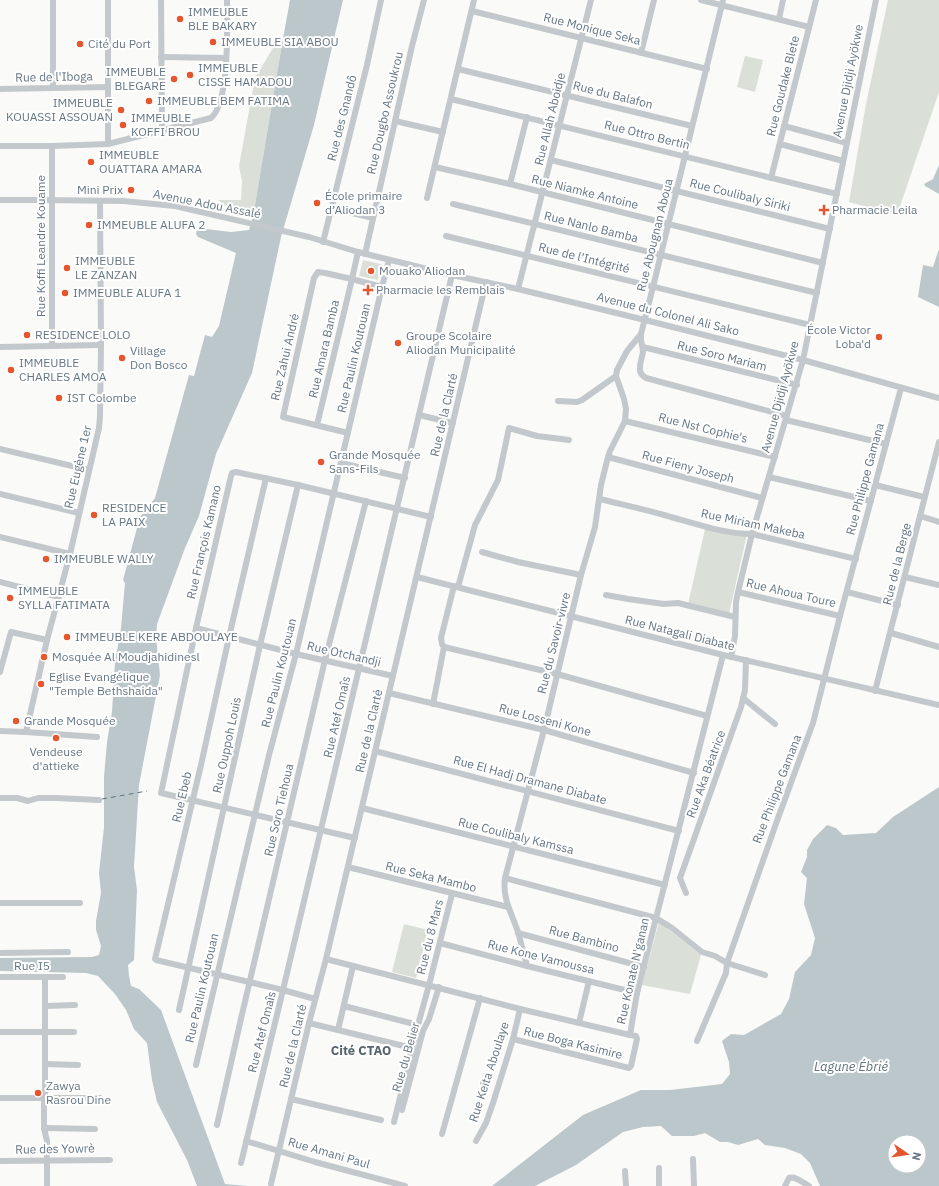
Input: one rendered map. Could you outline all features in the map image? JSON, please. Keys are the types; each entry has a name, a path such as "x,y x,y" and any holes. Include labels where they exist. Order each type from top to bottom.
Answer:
{"street":[{"path":"53,0 54,88"},
{"path":"108,0 108,144"},
{"path":"161,0 162,130"},
{"path":"0,146 108,144 211,118 215,115 225,84 227,0"},
{"name":"Rue des Gnandô","path":"323,242 365,72 381,0"},
{"name":"Rue Dougbo Assoukrou","path":"365,254 412,46 424,0"},
{"path":"427,198 474,0"},
{"name":"Rue Allah Aboidje","path":"518,289 590,0"},
{"path":"641,53 654,0"},
{"path":"701,0 723,3 809,27"},
{"path":"779,19 783,0"},
{"name":"Rue Goudake Blete","path":"771,178 816,0"},
{"name":"Avenue Djidji Ayökwe","path":"731,657 735,636 736,602 752,534 804,360 846,143 876,0"},
{"name":"Rue Abougnan Aboua","path":"723,3 641,334 640,341 643,347 640,373 646,378 787,418"},
{"name":"Rue Monique Seka","path":"472,11 707,69"},
{"path":"161,57 226,58"},
{"name":"Rue du Balafon","path":"458,69 692,126"},
{"name":"Rue de l'Iboga","path":"0,89 108,87"},
{"name":"Rue Ottro Bertin","path":"451,99 837,194"},
{"path":"510,184 527,117"},
{"path":"395,121 443,132"},
{"path":"784,126 846,143"},
{"path":"780,144 843,161"},
{"name":"Rue Koffi Leandre Kouame","path":"52,146 52,346"},
{"name":"Rue Coulibaly Siriki","path":"551,160 830,229"},
{"name":"Rue Niamke Antoine","path":"435,166 823,262"},
{"name":"Avenue Adou Assalé","path":"0,200 123,201 163,205 203,212 309,238 365,254"},
{"name":"Rue Eugène 1er","path":"26,732 47,640 70,554 99,428 101,345 100,201"},
{"name":"Rue Nanlo Bamba","path":"453,204 817,293"},
{"path":"332,208 373,218"},
{"name":"Rue de l'Intégrité","path":"446,236 810,325"},
{"name":"Rue Amara Bamba","path":"317,425 358,252"},
{"name":"Avenue du Colonel Ali Sako","path":"365,254 645,320 804,360 939,398"},
{"name":"Rue Paulin Koutouan","path":"196,1065 216,974 269,755 296,654 389,260"},
{"name":"Rue Zahui André","path":"348,432 283,417 314,278 318,272 352,279"},
{"name":"Rue Atef Omaîs","path":"241,1163 284,990 452,275"},
{"path":"352,279 382,287"},
{"name":"Rue de la Clarté","path":"271,1184 355,838 486,282"},
{"path":"558,401 577,402 582,400 616,376 617,370 627,351 641,334"},
{"path":"0,347 101,345"},
{"name":"Rue Soro Mariam","path":"643,347 797,385"},
{"name":"Rue du Savoir-vivre","path":"526,966 518,932 504,893 505,878 544,730 581,575 595,527 601,485 608,457 625,421 626,409 624,399 616,376"},
{"name":"Rue Philippe Gamana","path":"697,1041 726,973 726,963 814,723 846,592 901,388"},
{"path":"419,415 453,423"},
{"path":"787,418 886,444"},
{"name":"Rue Nst Cophie's","path":"625,421 775,457"},
{"path":"432,704 444,647 441,638 475,525 498,480 509,428 537,436 569,440"},
{"name":"Rue de la Berge","path":"876,691 924,497 936,463 939,442"},
{"path":"0,449 89,470"},
{"name":"Rue Fieny Joseph","path":"608,457 762,498"},
{"path":"341,463 404,478"},
{"name":"Rue François Kamano","path":"192,800 161,793 196,628 232,473 236,472 298,485 431,517"},
{"path":"769,477 871,502"},
{"name":"Rue Ebeb","path":"266,478 155,959 284,990 315,999"},
{"name":"Rue Ouppoh Louis","path":"179,1010 260,645 298,485"},
{"path":"875,485 924,497"},
{"path":"0,494 79,512"},
{"name":"Rue Miriam Makeba","path":"600,499 654,512 724,532 752,534 856,559"},
{"name":"Rue Soro Tiehoua","path":"218,1125 287,822 366,501"},
{"path":"920,516 939,522"},
{"path":"0,537 70,554"},
{"path":"482,552 518,562 581,575"},
{"name":"Rue Natagali Diabate","path":"417,577 731,657 939,705"},
{"path":"905,577 939,585"},
{"path":"0,582 59,597"},
{"name":"Rue Ahoua Toure","path":"738,592 840,616"},
{"path":"846,592 898,605"},
{"path":"606,594 664,604 678,603 735,616"},
{"name":"Rue Otchandji","path":"196,628 296,654 393,676"},
{"path":"0,672 10,632 47,640"},
{"path":"891,633 939,647"},
{"path":"444,647 557,674 707,716"},
{"name":"Rue Konate N'ganan","path":"326,959 520,1009 630,1035 637,993 723,655"},
{"name":"Rue Aka Béatrice","path":"686,893 680,878 736,724 745,690 746,660"},
{"name":"Rue Losseni Kone","path":"389,693 544,730 694,773"},
{"path":"743,698 775,724"},
{"path":"0,731 97,737"},
{"name":"Rue El Hadj Dramane Diabate","path":"375,752 679,830"},
{"path":"0,798 17,798 28,801 38,798 99,800"},
{"path":"192,800 355,838"},
{"name":"Rue Coulibaly Kamssa","path":"362,808 665,885"},
{"name":"Rue Seka Mambo","path":"348,867 508,907"},
{"path":"505,878 656,918 668,925 702,952 715,956 726,963 765,975"},
{"name":"Rue du 8 Mars","path":"394,1122 452,894"},
{"path":"0,903 80,903"},
{"name":"Rue Bambino","path":"518,932 644,966"},
{"name":"Rue Kone Vamoussa","path":"440,943 637,993"},
{"path":"0,953 68,952"},
{"path":"338,1030 354,966"},
{"name":"Rue I5","path":"0,977 63,977"},
{"path":"45,977 46,1032 44,1128 47,1141 47,1186"},
{"path":"579,1023 589,981"},
{"name":"Rue du Belier","path":"402,1110 423,1031 429,1019 439,987"},
{"path":"442,1134 480,998"},
{"path":"46,1006 75,1005"},
{"path":"344,1006 418,1024"},
{"name":"Rue Keita Aboulaye","path":"476,1142 486,1123 513,1039 520,1009"},
{"path":"309,1023 412,1048"},
{"path":"0,1032 74,1032"},
{"name":"Rue Boga Kasimire","path":"513,1039 628,1068 631,1066 637,1039 636,1036 630,1035"},
{"path":"45,1064 78,1065"},
{"path":"0,1098 100,1098"},
{"path":"292,1099 382,1120"},
{"path":"44,1128 95,1129"},
{"name":"Rue Amani Paul","path":"246,1141 315,1162 406,1186"},
{"path":"693,1159 694,1186"},
{"name":"Rue des Yowrè","path":"0,1161 110,1160"},
{"path":"658,1168 659,1186"},
{"path":"625,1171 626,1186"},
{"path":"785,1186 789,1178 792,1177 809,1186"}],"shaded area":[{"path":"888,0 939,0 939,92 897,215 849,202 866,104"},
{"path":"282,44 253,217 233,212 218,200 241,200 242,181 239,166 255,78 273,48"},
{"path":"745,56 763,60 755,92 737,87"},
{"path":"363,260 381,264 378,280 359,276"},
{"path":"706,525 747,534 729,614 688,604"},
{"path":"659,922 701,955 690,994 642,985"},
{"path":"404,924 428,930 416,978 392,972"}],"water":[{"path":"290,0 343,0 314,125 281,237 252,373 216,454 199,516 185,548 157,624 156,638 160,675 139,785 134,867 137,890 134,960 128,965 131,986 139,989 161,1010 225,1184 248,1186 197,1186 187,1160 157,1102 152,1080 147,1043 134,1029 126,1010 115,994 98,976 86,973 0,971 0,958 92,957 99,955 101,946 96,930 96,921 101,893 99,873 104,827 104,777 107,742 112,712 115,662 121,628 125,583 123,580 140,517 155,498 189,375 194,376 205,335 212,337 219,326 236,253 198,237 196,234 197,230 206,229 231,232 249,230 253,217"},
{"path":"939,165 939,194 924,184 933,179"},
{"path":"939,249 939,307 918,297 923,265 933,267"},
{"name":"Lagune Ébrié","path":"939,787 939,1186 820,1186 810,1163 801,1154 785,1148 765,1145 758,1139 738,1145 728,1142 720,1142 705,1133 694,1136 672,1136 661,1126 643,1127 623,1132 576,1165 535,1186 492,1186 583,1115 641,1090 670,1090 722,1084 730,1074 729,1062 722,1041 731,1034 744,1035 781,1014 789,999 795,972 811,955 815,938 804,904 807,878 801,872 807,857 807,850 813,839 827,825 836,828 843,835 876,833 893,817"}],"ferry route":[{"path":"102,799 147,791"}],"place":[{"name":"IMMEUBLE BLE BAKARY","path":"180,19"},
{"name":"IMMEUBLE SIA ABOU","path":"213,42"},
{"name":"Cité du Port","path":"80,44"},
{"name":"IMMEUBLE CISSE HAMADOU","path":"190,75"},
{"name":"IMMEUBLE BLEGARE","path":"174,79"},
{"name":"IMMEUBLE BEM FATIMA","path":"149,101"},
{"name":"IMMEUBLE KOUASSI ASSOUAN","path":"121,110"},
{"name":"IMMEUBLE KOFFI BROU","path":"123,125"},
{"name":"IMMEUBLE OUATTARA AMARA","path":"91,162"},
{"name":"Mini Prix","path":"131,190"},
{"name":"École primaire d’Aliodan 3","path":"317,203"},
{"name":"Pharmacie Leila","path":"824,210"},
{"name":"IMMEUBLE ALUFA 2","path":"89,225"},
{"name":"IMMEUBLE LE ZANZAN","path":"67,268"},
{"name":"Mouako Aliodan","path":"371,271"},
{"name":"Pharmacie les Remblais","path":"368,290"},
{"name":"IMMEUBLE ALUFA 1","path":"65,293"},
{"name":"RESIDENCE LOLO","path":"27,335"},
{"name":"École Victor Loba'd","path":"879,337"},
{"name":"Groupe Scolaire Aliodan Municipalité","path":"398,343"},
{"name":"Village Don Bosco","path":"122,358"},
{"name":"IMMEUBLE CHARLES AMOA","path":"11,370"},
{"name":"IST Colombe","path":"59,398"},
{"name":"Grande Mosquée Sans-Fils","path":"321,462"},
{"name":"RESIDENCE LA PAIX","path":"94,515"},
{"name":"IMMEUBLE WALLY","path":"46,559"},
{"name":"IMMEUBLE SYLLA FATIMATA","path":"10,598"},
{"name":"IMMEUBLE KERE ABDOULAYE","path":"67,637"},
{"name":"Mosquée Al Moudjahidinesl","path":"44,657"},
{"name":"Eglise Evangélique \"Temple Bethshaida\"","path":"41,684"},
{"name":"Grande Mosquée","path":"16,721"},
{"name":"Vendeuse d'attieke","path":"56,738"},
{"name":"Zawya Rasrou Dine","path":"38,1093"}],"district":[{"name":"Cité CTAO","path":"361,1050"}]}
